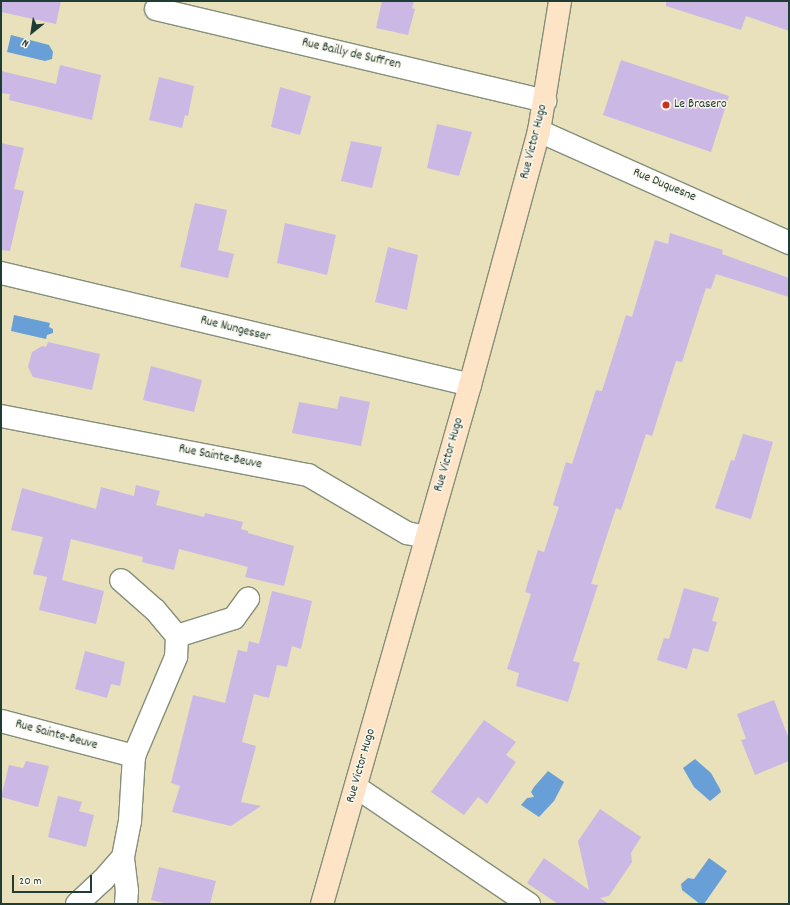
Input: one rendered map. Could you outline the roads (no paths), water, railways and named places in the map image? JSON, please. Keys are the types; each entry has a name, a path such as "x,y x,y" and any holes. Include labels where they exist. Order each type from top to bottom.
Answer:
{"street":[{"name":"Rue Victor Hugo","path":"322,904 470,385 538,131 545,101 560,1"},
{"name":"Rue Bailly de Suffren","path":"156,9 545,101"},
{"name":"Rue Duquesne","path":"538,131 789,243"},
{"name":"Rue Nungesser","path":"1,273 470,385"},
{"name":"Rue Sainte-Beuve","path":"1,416 308,475 407,533 426,537"},
{"path":"121,580 155,610 177,636 176,657 134,756 130,820 123,857 128,891 126,904"},
{"path":"177,636 234,618 248,599"},
{"name":"Rue Sainte-Beuve","path":"1,721 134,756"},
{"path":"356,787 529,904"},
{"path":"77,904 103,880 123,857"}],"water":[{"path":"11,35 49,45 53,52 52,59 45,61 7,52"},
{"path":"14,315 50,323 49,327 53,329 53,333 47,335 46,339 11,331"},
{"path":"695,759 711,773 720,789 721,792 710,801 694,787 683,768"},
{"path":"548,771 564,782 554,801 539,817 521,805 527,798 534,797 531,792"},
{"path":"709,858 727,871 704,904 700,904 682,890 681,884 688,878 694,879"}],"place":[{"name":"Le Brasero","path":"666,105"}]}
